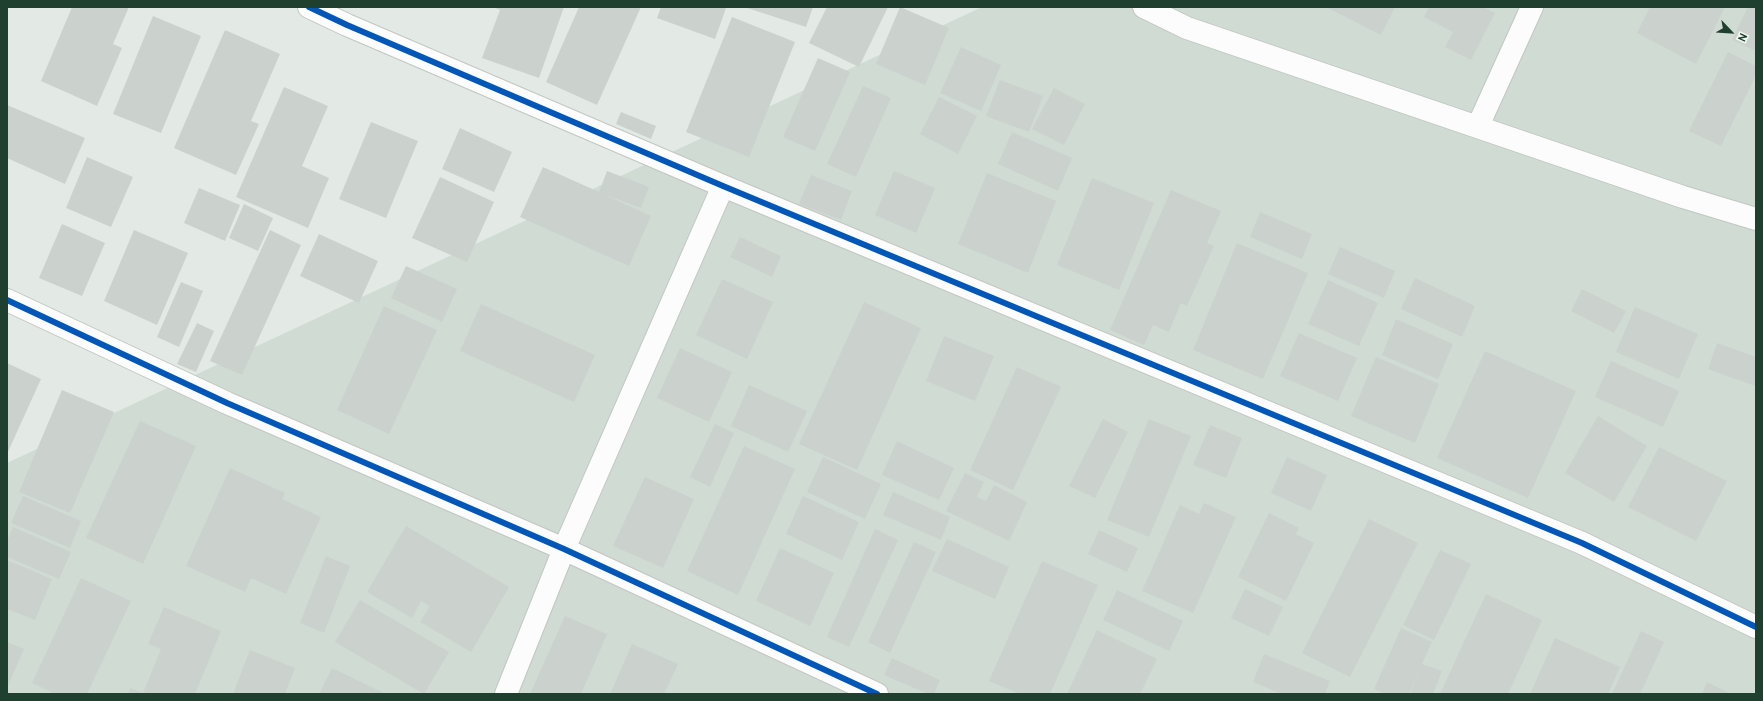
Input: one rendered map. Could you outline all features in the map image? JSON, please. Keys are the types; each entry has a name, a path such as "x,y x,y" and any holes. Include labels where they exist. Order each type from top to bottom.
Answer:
{"street":[{"path":"308,7 724,186 1582,543 1756,627"},
{"path":"1144,7 1187,28 1683,197 1756,219"},
{"path":"1478,126 1532,7"},
{"path":"506,694 564,548 724,186"},
{"path":"7,300 227,403 564,548 877,694"}],"shaded area":[{"path":"982,7 1756,7 1756,694 7,694 7,463"}],"building":[{"path":"72,7 129,7 113,44 122,48 97,106 41,81"},
{"path":"493,7 564,7 539,78 482,58 500,10"},
{"path":"579,7 641,7 597,105 546,82"},
{"path":"661,7 726,8 715,39 657,18"},
{"path":"744,7 813,7 806,27"},
{"path":"827,7 888,7 859,67 809,43"},
{"path":"900,7 949,28 925,85 876,64"},
{"path":"1326,7 1395,7 1381,35"},
{"path":"1429,7 1482,7 1495,13 1471,60 1445,47 1453,32 1424,17"},
{"path":"1650,7 1721,7 1724,9 1696,64 1637,33"},
{"path":"1748,7 1756,7 1756,51 1732,40"},
{"path":"153,16 201,36 161,133 113,114"},
{"path":"732,17 795,42 749,157 686,132"},
{"path":"225,30 280,54 251,121 259,124 236,175 174,148"},
{"path":"961,47 1001,65 981,111 940,93"},
{"path":"1728,52 1756,66 1756,75 1721,146 1689,131"},
{"path":"818,58 850,72 815,151 783,137"},
{"path":"1000,80 1043,96 1029,132 986,116"},
{"path":"863,86 891,98 856,177 827,164"},
{"path":"284,87 328,106 302,166 329,178 308,228 236,197"},
{"path":"1054,88 1085,104 1064,145 1032,129"},
{"path":"939,97 977,116 958,154 920,134"},
{"path":"7,105 85,138 65,184 7,158"},
{"path":"621,112 656,126 651,139 616,124"},
{"path":"371,122 418,141 386,218 339,199"},
{"path":"460,128 512,152 494,192 442,169"},
{"path":"1012,132 1072,158 1058,191 998,164"},
{"path":"87,157 133,177 111,227 66,208"},
{"path":"543,167 599,192 607,171 649,187 641,208 603,194 651,216 629,266 520,217"},
{"path":"894,171 935,188 916,233 875,215"},
{"path":"987,173 1056,201 1028,273 958,244"},
{"path":"811,175 852,191 841,220 799,204"},
{"path":"440,177 494,202 467,262 412,238"},
{"path":"1092,178 1154,203 1119,290 1057,265"},
{"path":"199,188 240,205 225,241 184,223"},
{"path":"1171,190 1221,211 1207,243 1214,246 1187,306 1181,303 1169,332 1153,325 1144,345 1110,330"},
{"path":"244,204 273,218 258,251 229,238"},
{"path":"1260,212 1312,234 1302,259 1250,237"},
{"path":"62,224 105,243 82,296 39,278"},
{"path":"134,230 188,253 157,325 104,301"},
{"path":"270,230 301,245 242,375 210,361"},
{"path":"319,234 378,261 359,303 300,276"},
{"path":"740,237 781,256 772,277 730,257"},
{"path":"1237,243 1308,273 1263,379 1193,350"},
{"path":"1340,247 1395,271 1384,298 1328,274"},
{"path":"406,266 457,289 442,322 391,298"},
{"path":"1415,278 1475,306 1462,337 1401,309"},
{"path":"722,279 773,302 747,359 696,335"},
{"path":"1328,280 1378,303 1359,346 1308,324"},
{"path":"181,282 203,291 179,347 157,337"},
{"path":"1582,289 1626,311 1614,333 1571,311"},
{"path":"864,302 921,328 857,470 799,444"},
{"path":"481,304 595,355 574,402 460,351"},
{"path":"384,306 437,330 389,434 337,410"},
{"path":"1635,307 1698,334 1679,379 1616,352"},
{"path":"1396,319 1453,344 1438,379 1382,355"},
{"path":"197,323 214,331 196,372 177,364"},
{"path":"1299,333 1357,358 1338,401 1280,376"},
{"path":"944,336 994,356 975,401 926,381"},
{"path":"1717,343 1756,357 1755,386 1708,369"},
{"path":"680,348 732,372 709,422 657,398"},
{"path":"1485,351 1576,391 1528,498 1437,458"},
{"path":"1376,357 1439,384 1415,443 1351,416"},
{"path":"1611,361 1679,391 1663,427 1595,397"},
{"path":"7,363 41,379 7,454"},
{"path":"1017,367 1061,387 1013,490 970,470"},
{"path":"749,385 807,411 788,452 731,426"},
{"path":"62,390 114,412 70,513 19,492"},
{"path":"1598,416 1647,446 1614,502 1565,473"},
{"path":"1103,419 1128,432 1095,498 1069,486"},
{"path":"1149,419 1191,436 1149,537 1107,520"},
{"path":"140,421 196,446 143,564 86,538"},
{"path":"715,424 734,433 710,487 690,477"},
{"path":"1210,425 1242,438 1226,478 1193,465"},
{"path":"897,441 954,468 939,500 882,475"},
{"path":"744,446 795,469 738,595 687,571"},
{"path":"1659,447 1727,481 1696,541 1628,507"},
{"path":"823,457 881,484 865,519 807,492"},
{"path":"1287,457 1327,475 1311,511 1271,493"},
{"path":"230,468 285,493 282,499 321,517 286,594 251,578 245,592 186,566"},
{"path":"965,473 984,482 977,497 986,501 994,485 1027,502 1009,541 946,511"},
{"path":"645,477 694,499 663,568 613,546"},
{"path":"893,492 950,517 941,540 883,515"},
{"path":"23,496 81,521 70,548 11,523"},
{"path":"803,496 859,522 842,560 786,534"},
{"path":"1204,503 1236,517 1193,613 1142,591 1180,505 1199,514"},
{"path":"1269,513 1299,528 1296,534 1314,543 1286,601 1238,577"},
{"path":"1369,519 1418,543 1350,677 1302,653"},
{"path":"406,526 509,587 471,652 420,622 430,606 421,601 412,618 367,592"},
{"path":"13,527 71,552 59,579 7,557 7,541"},
{"path":"875,529 898,540 849,647 827,637"},
{"path":"1099,530 1138,548 1127,572 1088,554"},
{"path":"947,539 1009,567 995,599 932,571"},
{"path":"914,542 936,552 890,653 868,642"},
{"path":"780,548 834,573 810,626 756,601"},
{"path":"1440,550 1471,564 1434,640 1403,625"},
{"path":"326,556 350,566 324,633 300,623"},
{"path":"7,560 52,579 35,620 7,609"},
{"path":"1042,561 1098,585 1050,694 1020,694 989,681"},
{"path":"81,578 131,601 87,694 55,694 32,683"},
{"path":"1245,589 1283,607 1269,636 1231,618"},
{"path":"1117,590 1183,621 1169,651 1103,620"},
{"path":"1486,594 1542,620 1508,694 1440,694"},
{"path":"360,600 449,652 424,694 335,642"},
{"path":"164,607 221,631 195,694 128,694 130,688 143,693 161,649 148,644"},
{"path":"565,616 607,634 581,694 530,694"},
{"path":"1401,628 1432,642 1422,664 1442,671 1433,694 1410,694 1420,669 1409,694 1385,694 1374,689"},
{"path":"1097,630 1157,659 1140,694 1067,694"},
{"path":"1641,631 1664,642 1640,694 1612,694"},
{"path":"1555,638 1620,667 1608,694 1530,694"},
{"path":"7,642 24,649 7,688"},
{"path":"632,644 678,664 664,694 610,694"},
{"path":"250,650 295,668 285,694 233,694"},
{"path":"1264,654 1330,681 1325,694 1282,694 1253,682"},
{"path":"892,658 940,680 934,694 928,694 884,675"},
{"path":"332,668 386,694 319,694"},
{"path":"1707,682 1731,694 1702,694"}],"cycle path":[{"path":"309,7 347,25 723,186 1582,543 1756,627"},
{"path":"7,300 227,403 564,549 877,694"}]}
